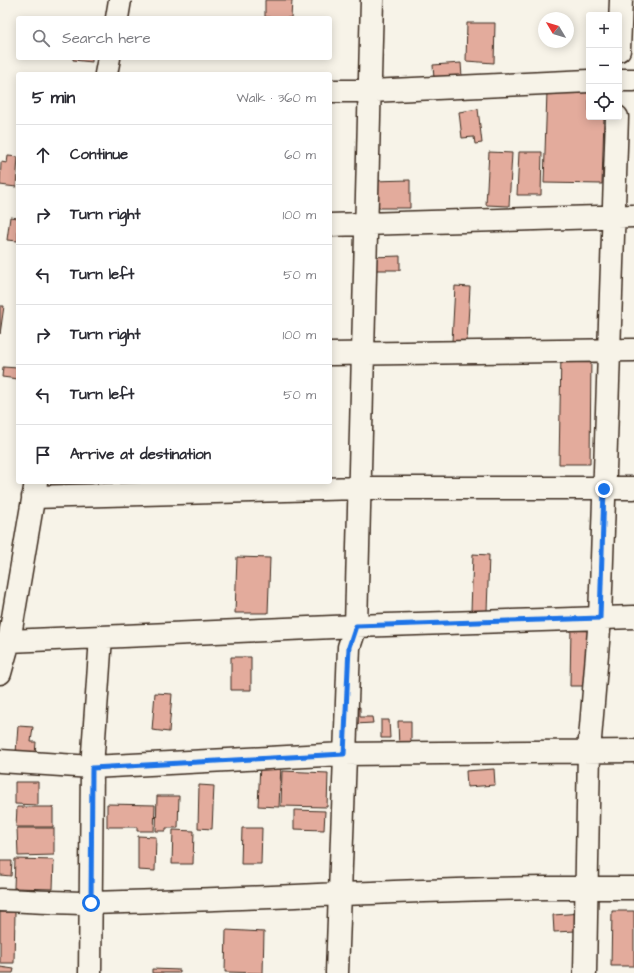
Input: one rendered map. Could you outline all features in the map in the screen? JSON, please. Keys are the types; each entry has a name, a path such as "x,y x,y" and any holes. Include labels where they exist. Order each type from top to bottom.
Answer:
{"street":[{"path":"116,16 120,0"},
{"path":"337,973 349,647 356,626 372,0"},
{"path":"619,48 621,0"},
{"path":"106,72 109,60"},
{"path":"622,80 634,80"},
{"path":"332,91 370,91 586,81"},
{"path":"585,973 589,751 600,618 609,350 624,216 617,120"},
{"path":"332,225 624,216"},
{"path":"332,354 634,350"},
{"path":"0,673 9,641 35,489 634,488"},
{"path":"9,641 356,626 634,617"},
{"path":"90,973 92,768 101,637"},
{"path":"0,760 92,768 344,754 634,751"},
{"path":"0,900 91,903 341,894 634,888"}],"building":[{"path":"265,0 292,0 291,16 265,16"},
{"path":"467,23 495,23 494,63 466,61"},
{"path":"73,60 92,60 92,62"},
{"path":"461,63 462,77 434,79 433,65"},
{"path":"547,91 586,92 586,120 604,120 602,184 544,183"},
{"path":"478,109 482,143 475,144 474,137 462,138 459,112"},
{"path":"489,152 512,153 509,206 486,205"},
{"path":"519,152 542,152 541,195 517,195"},
{"path":"8,156 16,157 16,187 0,185 1,162 7,163"},
{"path":"410,180 410,208 374,208 373,181"},
{"path":"10,217 16,218 16,241 7,240"},
{"path":"400,256 400,270 371,270 371,257"},
{"path":"455,286 470,287 467,342 452,341"},
{"path":"0,306 4,306 0,334"},
{"path":"561,354 591,354 590,464 559,464"},
{"path":"3,367 16,368 16,379 2,377"},
{"path":"473,554 489,555 487,611 471,611"},
{"path":"237,557 270,558 268,613 235,613"},
{"path":"571,626 588,626 587,686 570,686"},
{"path":"231,657 251,657 251,690 231,690"},
{"path":"155,693 172,694 169,732 152,730"},
{"path":"354,707 360,707 360,717 372,717 373,723 355,724"},
{"path":"381,720 389,720 390,738 381,738"},
{"path":"398,721 411,721 411,749 399,749"},
{"path":"18,726 33,727 31,742 36,742 35,755 16,753"},
{"path":"260,764 281,765 279,807 258,806"},
{"path":"494,769 495,785 467,787 466,771"},
{"path":"282,771 328,773 327,807 281,806"},
{"path":"15,782 38,782 38,805 15,804"},
{"path":"199,785 214,786 212,829 198,828"},
{"path":"157,796 179,796 178,828 166,828 166,831 156,831"},
{"path":"107,804 155,805 154,831 137,831 137,827 107,827"},
{"path":"17,807 53,807 53,827 16,827"},
{"path":"294,810 325,811 324,830 294,829"},
{"path":"17,828 54,828 54,855 18,856"},
{"path":"242,828 262,828 261,864 241,864"},
{"path":"173,830 194,831 193,864 172,864"},
{"path":"138,836 156,837 155,871 138,870"},
{"path":"15,859 54,860 53,889 14,888"},
{"path":"0,861 12,861 11,876 0,875"},
{"path":"612,911 634,911 634,966 611,966"},
{"path":"0,912 15,912 14,963 0,963"},
{"path":"582,913 576,931 554,932 553,915"},
{"path":"226,930 264,932 263,973 225,972"},
{"path":"0,967 14,969 13,973 0,973"},
{"path":"152,969 180,970 180,973 152,973"}],"route":[{"path":"91,903 92,768 344,754 349,647 356,626 600,618 604,489"}]}
